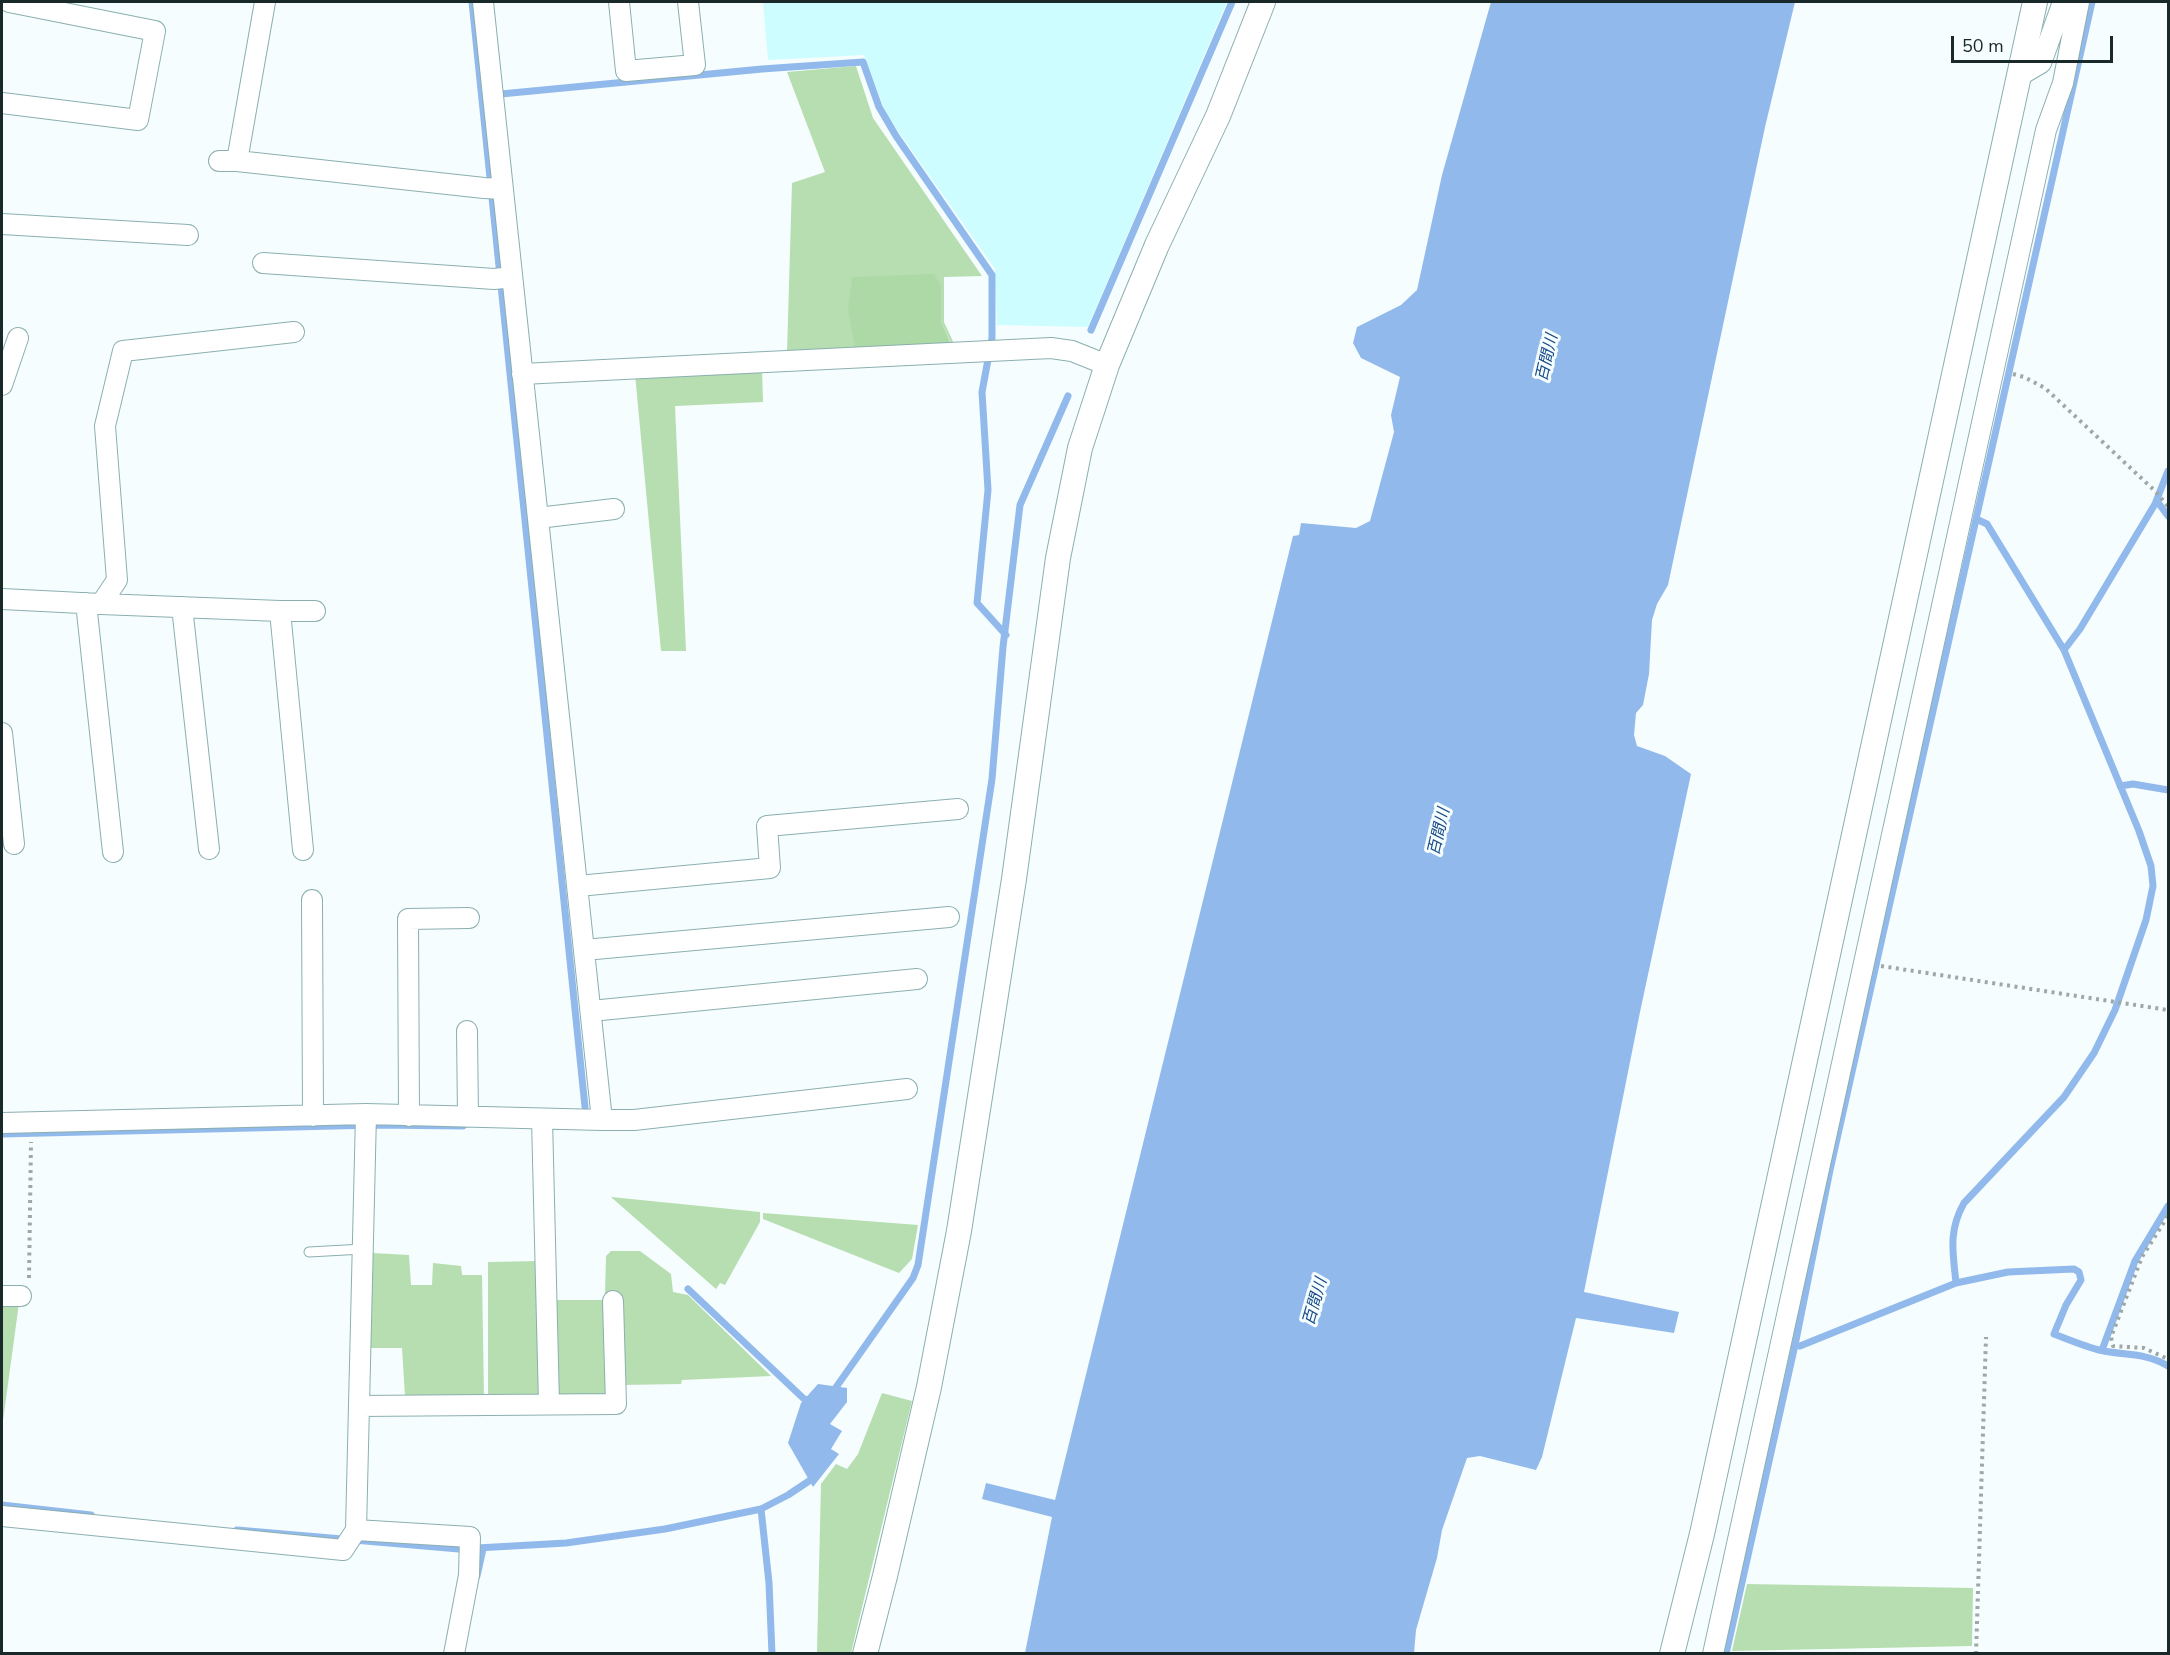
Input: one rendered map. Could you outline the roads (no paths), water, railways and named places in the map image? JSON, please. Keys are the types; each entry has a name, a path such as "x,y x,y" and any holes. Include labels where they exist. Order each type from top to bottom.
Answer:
{"street":[{"path":"2,103 138,120 155,31 85,9 9,2"},
{"path":"265,2 228,161 494,189"},
{"path":"483,2 494,189 503,278 522,374 602,1120"},
{"path":"619,2 627,71 695,65 688,2"},
{"path":"865,1653 929,1387 957,1242 1014,879 1058,558 1080,448 1107,365 1156,245 1218,116 1263,2"},
{"path":"1672,1653 1704,1523 2035,2"},
{"path":"2019,76 2041,63 2063,2"},
{"path":"1713,1653 2046,130 2063,83 2079,2"},
{"path":"2,224 188,236"},
{"path":"263,263 503,278"},
{"path":"113,852 94,603 117,580 105,426 123,351 294,332"},
{"path":"2,385 18,339"},
{"path":"522,374 1051,348 1072,351 1107,365"},
{"path":"538,518 614,509"},
{"path":"2,599 315,611"},
{"path":"182,607 209,849"},
{"path":"280,611 303,850"},
{"path":"2,733 14,844"},
{"path":"578,886 770,868 767,826 958,809"},
{"path":"312,900 313,1116"},
{"path":"584,950 949,917"},
{"path":"409,1116 408,919 469,918"},
{"path":"591,1011 917,979"},
{"path":"467,1031 468,1117"},
{"path":"2,1124 313,1116 366,1122 409,1116 468,1117 542,1125 634,1120 907,1089"},
{"path":"2,1516 343,1550 351,1537 359,1406 366,1122"},
{"path":"542,1125 549,1404"},
{"path":"359,1406 616,1404 614,1301"},
{"path":"351,1537 470,1537 469,1575 454,1653"}],"lane":[{"path":"309,1252 363,1249"}],"water":[{"name":"百間川","path":"1491,2 1795,2 1765,127 1668,585 1657,604 1652,620 1649,674 1643,705 1636,713 1634,735 1637,746 1665,756 1691,774 1584,1292 1679,1312 1674,1333 1576,1318 1542,1457 1536,1470 1480,1456 1467,1458 1442,1530 1437,1558 1416,1630 1414,1653 1025,1653 1052,1517 982,1499 986,1483 1055,1500 1293,536 1299,535 1301,523 1356,528 1370,521 1394,432 1391,415 1400,377 1361,358 1353,343 1357,327 1401,305 1417,290 1442,175"},
{"path":"818,1384 847,1388 847,1402 830,1424 842,1431 831,1449 839,1454 813,1487 788,1443 801,1403"}],"waterway":[{"path":"472,2 585,1107"},
{"path":"1091,330 1232,2"},
{"path":"1726,1654 1795,1345 1830,1170 2092,2"},
{"path":"501,94 762,69 863,62 879,107 896,136 992,275 992,338 982,392 988,490 977,603 1006,635"},
{"path":"832,1393 913,1278 918,1265 992,779 1003,647 1020,505 1068,396"},
{"path":"2064,650 2080,629 2155,504 2168,471"},
{"path":"2157,501 2168,516"},
{"path":"1956,1283 1953,1252 1954,1233 1959,1213 1964,1203 2064,1097 2094,1053 2115,1010 2146,920 2153,886 2151,866 2139,831 2064,650 1987,524 1976,519"},
{"path":"2120,786 2133,784 2168,790"},
{"path":"2,1134 376,1125 463,1126"},
{"path":"2102,1350 2135,1261 2168,1206"},
{"path":"1793,1345 1800,1346 1956,1283 2008,1272 2074,1269 2079,1272 2081,1280 2066,1305 2054,1334 2099,1350 2143,1356 2168,1366"},
{"path":"688,1289 803,1398 812,1403"},
{"path":"237,1530 459,1549 566,1543 665,1529 761,1509 788,1495 812,1479 813,1475"},
{"path":"2,1505 91,1515"},
{"path":"761,1509 769,1583 772,1654"},
{"path":"477,1576 483,1549"}]}
